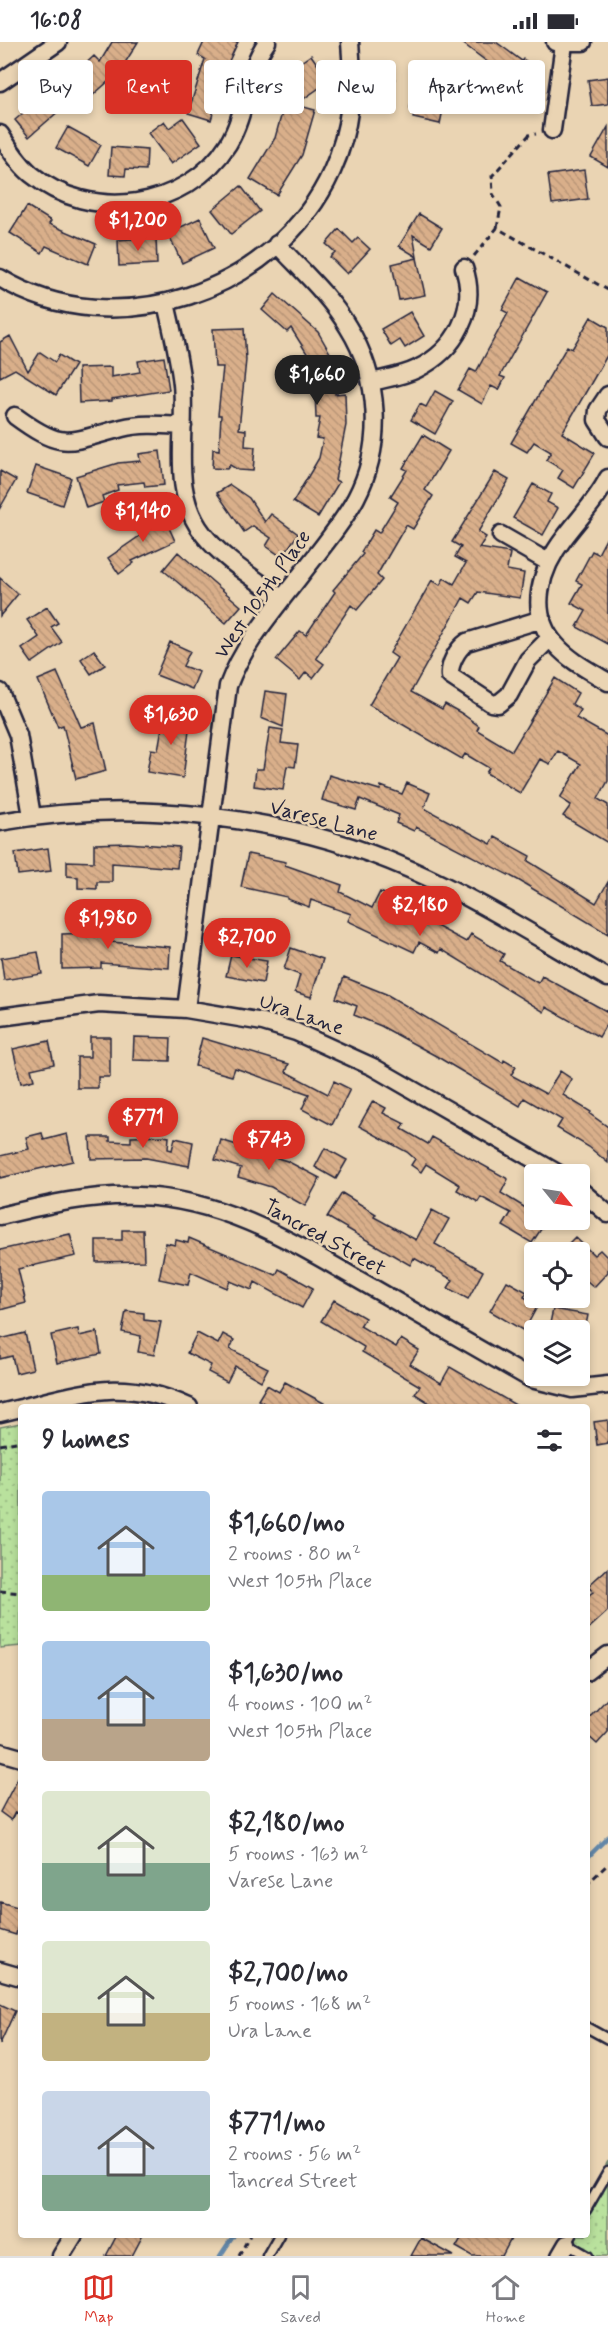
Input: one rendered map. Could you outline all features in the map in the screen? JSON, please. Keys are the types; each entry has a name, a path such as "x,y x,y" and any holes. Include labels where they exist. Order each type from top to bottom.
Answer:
{"street":[{"path":"0,82 58,42"},
{"path":"0,134 30,173 73,197 118,205 158,198 201,174 228,144 239,122 255,62 267,42"},
{"path":"350,42 351,60"},
{"path":"552,130 560,43 583,42"},
{"path":"0,278 43,297 90,307 136,307 166,303 224,282 253,264 277,244 310,208 332,171 348,114"},
{"name":"West 105th Place","path":"186,1009 228,686 236,663 344,517 363,483 375,426 372,382 349,328 332,304 277,244"},
{"path":"372,382 418,368 449,344 469,309 470,284 464,268"},
{"path":"166,303 182,384 182,487 196,522 219,551 282,599"},
{"path":"608,394 598,410 597,420 608,438"},
{"path":"15,416 41,435 67,442 144,425 183,426"},
{"path":"608,478 549,562 541,579 539,592 542,619 550,638 578,664 608,682"},
{"path":"501,535 549,562"},
{"path":"542,619 463,644 450,667 450,676 491,703 498,704 509,695 528,660 550,638"},
{"path":"0,692 18,735 32,816"},
{"name":"Varese Lane","path":"0,822 81,811 123,812 210,817 318,837 408,868 442,884 608,978"},
{"name":"Ura Lane","path":"0,1017 99,1004 186,1009 263,1022 343,1051 541,1164"},
{"name":"Tancred Street","path":"0,1215 74,1199 111,1195 142,1196 207,1206 237,1216 286,1238 531,1379 572,1389 608,1385"},
{"path":"590,1198 608,1214"},
{"path":"38,1404 118,1388 153,1393 181,1404"},
{"path":"0,1413 18,1408"},
{"path":"590,1669 608,1655"},
{"path":"0,1752 18,1757"},
{"path":"0,1971 18,1976"},
{"path":"61,2256 72,2238"}],"lane":[{"path":"590,2029 608,2039"},
{"path":"590,2203 608,2172"},
{"path":"267,2256 277,2238"},
{"path":"567,2245 588,2256"}],"path":[{"path":"464,268 497,228 501,207 493,194 492,176 529,135 552,130"},
{"path":"497,228 608,290"},
{"path":"0,1445 18,1442"},
{"path":"0,1591 18,1593"},
{"path":"590,1881 608,1864"},
{"path":"239,2256 248,2238"}],"green space":[{"path":"18,1424 18,1646 0,1648 0,1427"},
{"path":"608,2162 608,2256 557,2256 567,2238 590,2238 590,2196"}],"building":[{"path":"112,42 138,42 127,60 105,60 105,84 93,95 93,60 90,60 94,56 100,62"},
{"path":"204,42 238,42 229,60 205,60 198,55"},
{"path":"461,42 496,42 521,60 485,60"},
{"path":"311,55 316,62 316,90 304,99 304,60"},
{"path":"204,62 204,114 213,114 211,120 191,114 192,100"},
{"path":"608,77 608,104 592,106 588,80"},
{"path":"304,107 315,110 302,155 277,195 250,179 275,138 282,114 304,114"},
{"path":"22,114 55,114 29,137 15,120"},
{"path":"413,114 442,114 440,124 413,118"},
{"path":"183,118 201,143 171,164 148,133 164,121 169,128"},
{"path":"68,127 101,145 89,166 56,148"},
{"path":"608,127 608,167 591,157"},
{"path":"111,147 147,150 146,170 126,169 125,176 109,175"},
{"path":"584,170 588,199 552,204 548,175"},
{"path":"241,186 260,211 231,234 212,210"},
{"path":"27,206 51,221 49,224 96,244 88,264 46,246 42,253 10,233"},
{"path":"419,214 442,228 431,246 413,235 417,257 399,246"},
{"path":"200,218 214,248 182,263 168,233"},
{"path":"339,229 353,243 358,238 370,249 347,274 330,257 335,252 326,244"},
{"path":"156,237 157,264 119,266 118,240"},
{"path":"417,258 425,295 399,300 392,264"},
{"path":"520,277 547,292 500,376 505,378 499,390 491,386 482,404 458,390 470,369 476,372 508,313 502,310"},
{"path":"275,294 318,332 334,360 335,394 345,393 346,425 335,480 339,482 318,517 293,502 319,458 323,439 316,438 320,418 316,418 315,390 298,361 308,355 291,328 287,332 262,310"},
{"path":"410,312 424,336 405,348 400,340 391,346 381,329"},
{"path":"591,317 608,327 608,354 562,433 595,453 574,488 558,478 563,470 546,460 551,452 534,442 527,452 511,443 567,346 572,349"},
{"path":"244,328 246,360 239,429 246,430 245,446 255,447 253,471 238,470 230,465 227,469 212,468 213,449 219,450 221,415 218,415 223,367 215,367 213,329"},
{"path":"10,336 28,371 40,352 55,362 59,355 75,365 56,395 15,369 0,377 0,342"},
{"path":"164,357 169,390 112,399 112,401 79,403 78,368 111,367 111,377 140,372 138,361"},
{"path":"435,391 453,401 435,434 411,420 420,404 426,407"},
{"path":"423,435 449,451 425,490 433,496 413,529 406,525 377,575 382,580 357,610 351,605 316,658 324,664 313,678 306,672 300,680 276,660 300,631 306,635 335,592 333,590 363,554 361,552 374,530 379,533 398,502 390,497 407,470 403,468"},
{"path":"160,451 164,485 145,487 144,482 117,485 118,490 102,496 104,502 86,508 76,476 118,463 140,461 139,454"},
{"path":"36,466 71,478 62,505 27,493"},
{"path":"0,471 16,480 0,508"},
{"path":"495,472 509,480 478,532 486,537 479,548 510,553 507,570 524,573 520,598 478,592 471,603 463,598 411,692 442,709 445,704 461,713 479,726 477,730 512,751 555,678 578,693 572,704 581,710 576,718 608,736 608,781 598,799 608,805 608,843 563,816 571,805 560,798 581,764 558,751 550,764 540,759 520,793 486,773 489,768 465,754 462,759 369,705 397,658 390,653 432,580 440,585 444,578 454,584 466,563 455,557 461,547 452,542"},
{"path":"533,484 551,494 547,502 558,508 543,535 513,518"},
{"path":"230,485 249,498 265,522 271,514 298,534 282,557 266,546 271,538 253,526 244,532 217,493"},
{"path":"153,514 157,522 165,519 175,541 132,561 134,563 119,574 108,558 141,535 135,522"},
{"path":"608,535 608,644 577,627 586,611 571,603 582,584 576,581 592,551 598,554"},
{"path":"178,552 241,606 226,623 163,570"},
{"path":"0,578 18,594 0,616"},
{"path":"47,607 58,623 51,627 62,642 32,663 22,649 39,637 27,620"},
{"path":"170,642 190,651 183,666 199,672 192,689 156,675"},
{"path":"94,650 105,665 91,674 81,659"},
{"path":"57,672 81,727 95,723 106,771 76,779 63,725 58,727 38,680"},
{"path":"265,691 287,694 283,727 261,718"},
{"path":"165,711 191,715 183,778 147,772 151,749 158,750"},
{"path":"270,728 283,730 281,743 298,745 295,767 287,766 283,790 254,786 256,769 263,769"},
{"path":"329,775 380,790 381,786 402,794 407,783 430,793 424,808 491,844 495,837 530,856 528,861 596,903 608,882 608,934 518,880 416,827 414,831 396,823 399,815 360,799 356,810 322,800"},
{"path":"128,843 179,847 177,868 112,863 112,882 97,882 97,889 78,888 78,877 67,876 67,861 94,862 94,844"},
{"path":"48,848 51,871 18,875 15,853"},
{"path":"248,854 286,862 285,865 342,885 340,892 372,908 380,892 401,901 399,906 466,942 471,934 504,954 500,961 538,983 542,976 608,1012 608,1021 599,1037 546,1007 544,1012 441,949 439,953 419,942 414,952 348,921 351,914 311,900 309,907 287,899 287,897 241,887"},
{"path":"88,918 110,918 111,942 170,947 169,968 101,963 101,968 62,969 62,934 88,933"},
{"path":"291,948 323,959 311,997 295,992 300,975 284,969"},
{"path":"38,952 42,974 4,980 1,958"},
{"path":"231,955 267,961 263,983 226,976"},
{"path":"344,977 386,994 503,1063 504,1060 516,1067 511,1075 546,1094 560,1071 572,1079 563,1095 591,1112 590,1114 608,1127 608,1163 589,1147 557,1128 562,1120 524,1098 520,1106 436,1056 381,1026 354,1015 357,1006 336,998"},
{"path":"90,1037 110,1037 110,1077 98,1077 98,1088 77,1088 77,1057 90,1057"},
{"path":"134,1037 171,1038 170,1061 133,1060"},
{"path":"202,1038 289,1064 286,1072 328,1094 334,1081 350,1089 332,1125 302,1109 309,1094 235,1068 232,1076 195,1066"},
{"path":"49,1041 54,1064 31,1069 34,1080 21,1083 13,1049"},
{"path":"373,1101 386,1108 383,1113 405,1124 402,1129 428,1144 432,1137 508,1179 501,1193 524,1207 524,1230 540,1230 530,1242 503,1226 511,1213 481,1197 478,1202 457,1190 460,1185 426,1164 421,1172 411,1165 415,1159 407,1152 359,1126"},
{"path":"42,1133 44,1140 67,1134 73,1161 0,1178 0,1156 29,1149 26,1137"},
{"path":"163,1136 169,1137 168,1149 172,1150 175,1138 193,1142 189,1166 146,1158 91,1159 90,1137 110,1137 110,1141 131,1142 131,1137"},
{"path":"221,1140 287,1161 320,1178 305,1206 271,1187 238,1177 241,1168 215,1160"},
{"path":"325,1148 347,1160 336,1179 315,1167"},
{"path":"342,1193 376,1214 374,1217 416,1240 432,1210 449,1219 435,1244 483,1271 468,1299 448,1288 453,1280 414,1258 410,1265 327,1217"},
{"path":"122,1230 143,1230 144,1261 96,1262 96,1240 122,1240"},
{"path":"70,1234 76,1256 18,1269 26,1303 0,1310 0,1250"},
{"path":"575,1237 580,1242 570,1242"},
{"path":"189,1238 276,1275 279,1269 313,1288 302,1308 255,1282 252,1290 230,1281 227,1288 191,1272 188,1285 159,1279 166,1243 175,1245 176,1240 188,1243"},
{"path":"600,1250 608,1258 608,1272 594,1287 590,1284 590,1251 594,1255"},
{"path":"507,1281 524,1290 524,1308 536,1308 530,1320 524,1320 524,1331 490,1311"},
{"path":"334,1300 365,1318 360,1326 396,1347 401,1339 419,1350 410,1364 441,1383 450,1367 514,1404 431,1404 415,1394 420,1386 362,1352 364,1347 321,1321"},
{"path":"553,1309 588,1315 587,1320 551,1320"},
{"path":"126,1311 144,1313 144,1320 161,1322 154,1355 138,1352 141,1336 122,1332"},
{"path":"78,1329 79,1336 97,1332 101,1354 57,1363 51,1335"},
{"path":"25,1333 33,1369 16,1373 12,1356 0,1359 0,1339"},
{"path":"197,1333 218,1344 223,1334 234,1340 230,1349 268,1368 261,1381 235,1366 227,1382 208,1372 211,1365 187,1353"},
{"path":"285,1382 325,1404 265,1404 258,1400 267,1385 279,1392"},
{"path":"608,1420 608,1443 597,1445 594,1422"},
{"path":"608,1568 608,1611 590,1627 590,1594 593,1592 590,1584"},
{"path":"608,1698 608,1732 597,1744 590,1738 590,1717"},
{"path":"18,1778 18,1814 15,1812 11,1820 0,1812"},
{"path":"0,1902 18,1907 16,1935 0,1930"},
{"path":"0,2004 15,2011 0,2044"},
{"path":"115,2238 141,2238 132,2256 106,2256"},
{"path":"421,2238 454,2256 411,2256"},
{"path":"461,2238 511,2238 502,2256 472,2256 456,2247"}],"waterway":[{"path":"590,1855 608,1837"},
{"path":"220,2256 232,2238"}]}
